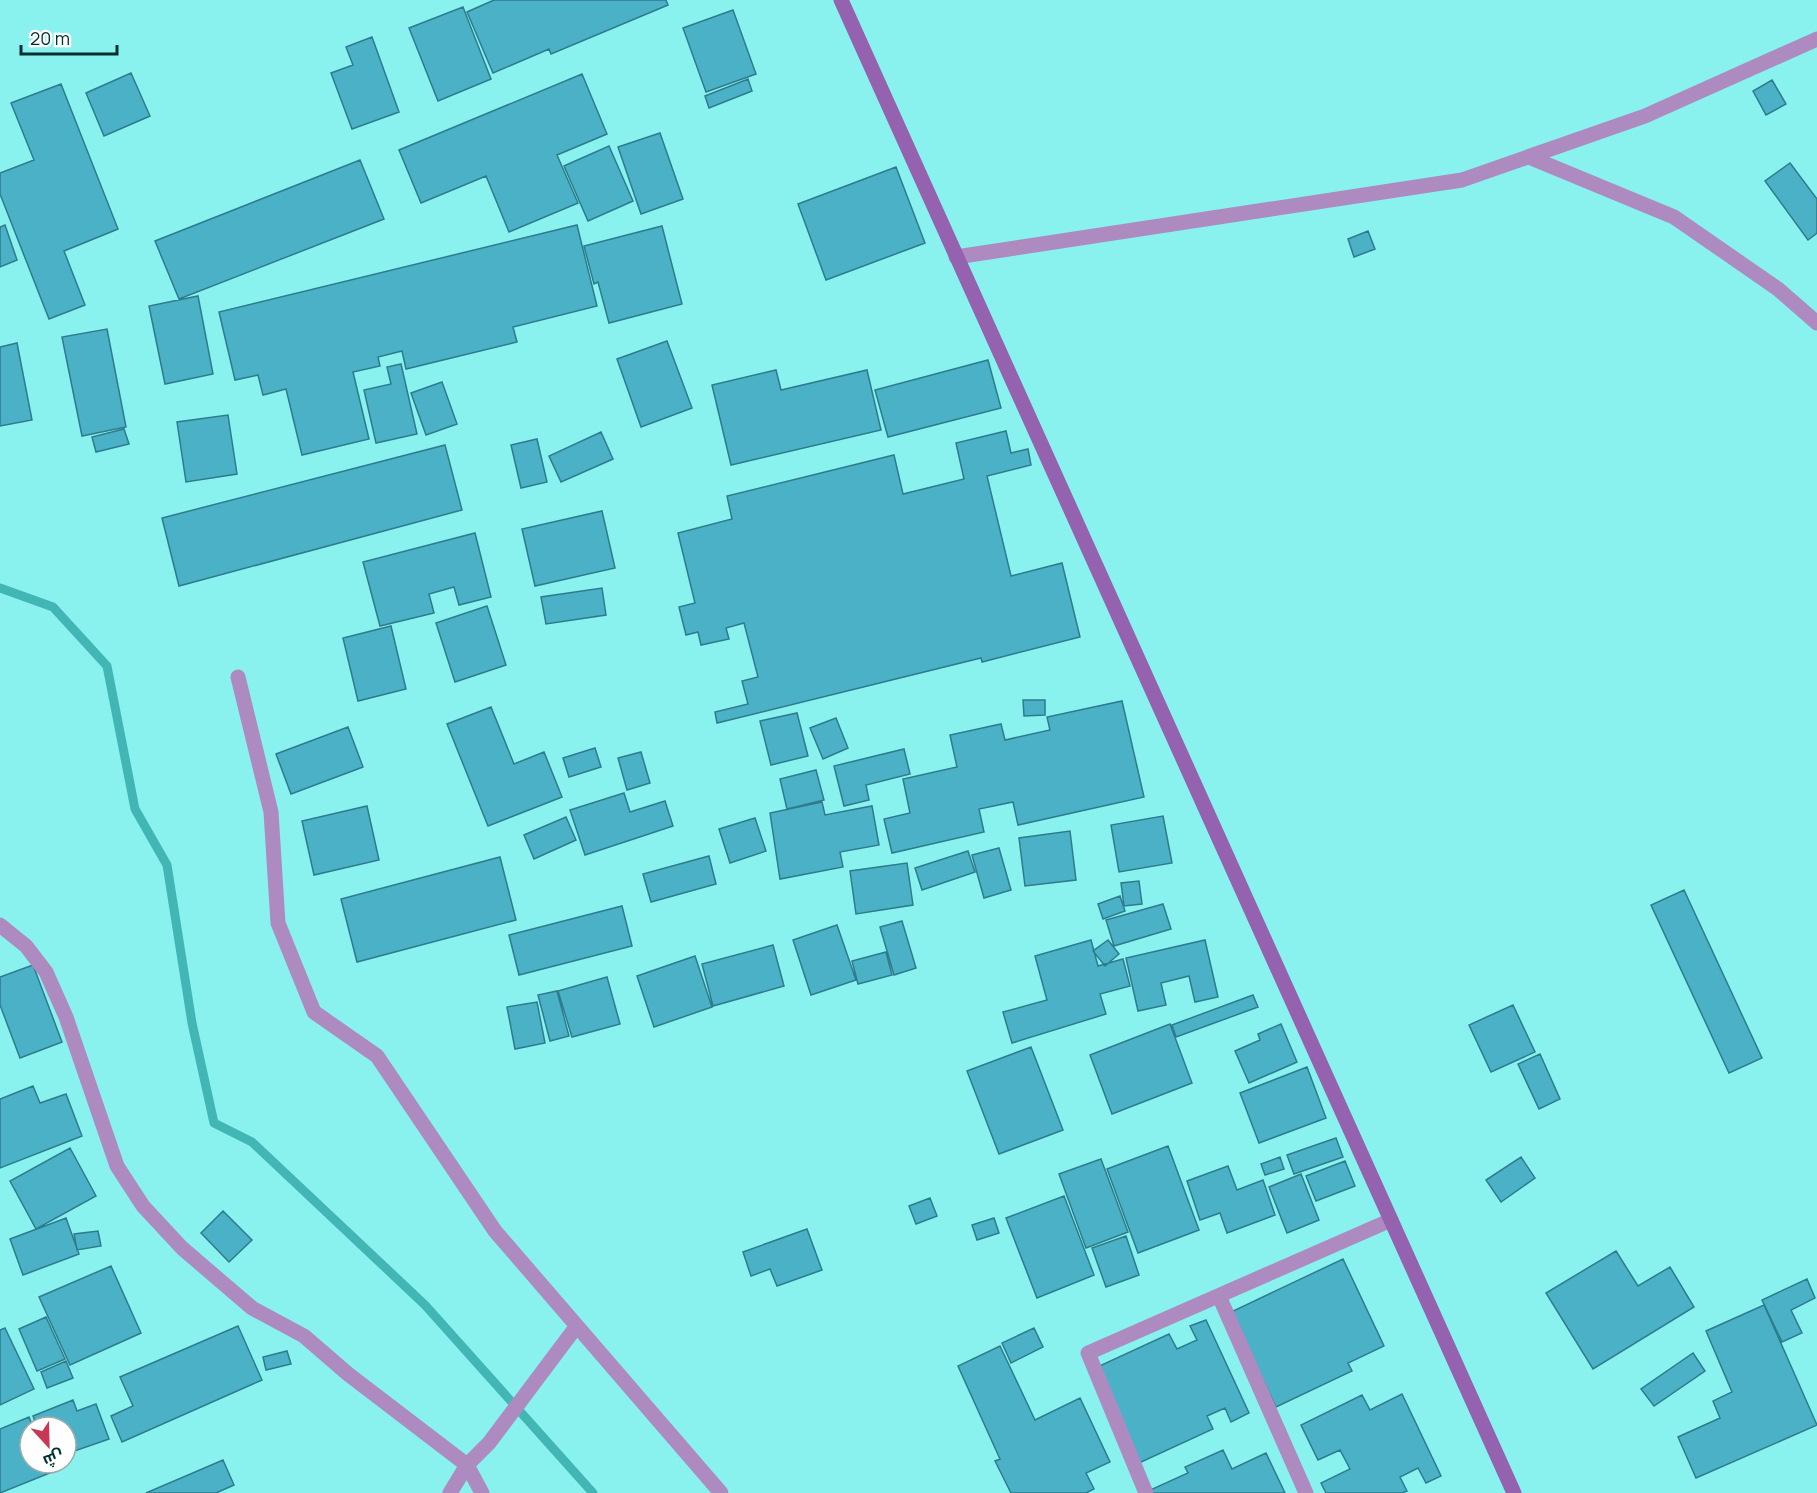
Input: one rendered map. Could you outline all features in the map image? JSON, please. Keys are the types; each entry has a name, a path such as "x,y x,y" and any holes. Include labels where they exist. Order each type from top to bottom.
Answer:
{"main road":[{"path":"841,0 1514,1493"}],"street":[{"path":"956,257 1462,180 1645,116 1817,39"},
{"path":"1529,157 1674,217 1778,289 1817,323"},
{"path":"238,676 271,812 278,923 314,1012 377,1056 495,1231 721,1493"},
{"path":"0,925 26,946 46,972 66,1017 117,1166 143,1206 182,1248 252,1308 304,1336 348,1374 467,1465 482,1493"},
{"path":"1146,1493 1088,1353 1390,1220"},
{"path":"1219,1296 1306,1493"},
{"path":"450,1493 467,1465 489,1443 576,1327"}],"building":[{"path":"494,0 666,0 668,5 551,54 549,49 493,73 467,12"},
{"path":"463,7 491,79 438,101 409,28"},
{"path":"733,10 756,74 706,92 683,28"},
{"path":"372,37 399,112 352,129 331,73 353,65 346,47"},
{"path":"131,73 150,116 104,136 86,93"},
{"path":"582,74 607,134 557,155 578,203 509,232 486,176 421,203 399,150"},
{"path":"748,79 752,91 709,108 705,96"},
{"path":"1772,80 1786,104 1766,115 1753,91"},
{"path":"61,84 118,229 64,251 85,305 49,319 0,194 0,173 34,160 11,103"},
{"path":"660,133 683,199 641,214 618,147"},
{"path":"609,146 633,201 588,221 564,166"},
{"path":"360,160 384,219 179,299 155,241"},
{"path":"1790,163 1817,199 1817,233 1808,240 1765,181"},
{"path":"896,167 925,243 826,280 798,204"},
{"path":"5,225 17,260 0,267 0,227"},
{"path":"577,225 597,306 513,327 517,342 406,369 402,351 378,357 380,366 353,372 369,439 302,455 286,389 263,395 258,375 235,380 219,312"},
{"path":"662,226 682,304 609,323 598,282 594,284 584,246"},
{"path":"1368,231 1375,249 1354,257 1348,239"},
{"path":"198,296 213,374 165,384 149,306"},
{"path":"107,329 126,427 82,436 62,337"},
{"path":"667,341 692,408 641,427 617,359"},
{"path":"17,343 32,420 0,426 0,347"},
{"path":"988,360 1001,408 888,437 875,390"},
{"path":"401,364 417,434 376,443 364,390 391,384 387,367"},
{"path":"776,370 781,390 867,370 881,430 731,465 712,385"},
{"path":"442,382 457,424 426,435 411,393"},
{"path":"228,415 237,474 186,482 177,422"},
{"path":"124,429 129,444 96,452 92,437"},
{"path":"1006,431 1011,453 1028,449 1031,465 987,476 1011,576 1062,563 1080,637 982,662 981,658 717,723 715,712 748,704 742,681 758,677 744,623 726,628 729,639 701,645 698,632 686,635 679,607 695,603 678,533 732,519 727,496 894,455 903,494 964,479 956,443"},
{"path":"601,432 613,459 561,482 549,456"},
{"path":"537,439 547,482 521,488 511,445"},
{"path":"445,445 462,510 179,586 162,518"},
{"path":"602,511 615,568 535,586 522,529"},
{"path":"475,533 491,597 459,605 454,587 429,594 434,613 380,626 363,562"},
{"path":"602,588 606,615 546,624 541,597"},
{"path":"487,606 506,665 455,682 436,623"},
{"path":"391,626 406,689 358,701 343,638"},
{"path":"1023,700 1045,700 1045,715 1024,716"},
{"path":"1122,701 1144,797 1018,825 1013,802 979,809 984,832 892,853 884,819 910,813 903,779 957,767 950,735 1001,724 1005,740 1050,730 1047,717"},
{"path":"491,707 514,764 544,752 562,797 488,826 447,724"},
{"path":"797,713 808,756 771,765 760,721"},
{"path":"836,718 848,748 823,759 810,728"},
{"path":"348,727 363,767 291,794 276,754"},
{"path":"595,748 601,767 569,777 563,758"},
{"path":"904,749 910,774 866,785 869,800 844,806 834,766"},
{"path":"641,752 650,783 627,790 618,758"},
{"path":"816,770 824,800 787,809 780,779"},
{"path":"624,793 630,812 665,801 673,826 585,855 570,810"},
{"path":"822,802 825,815 872,806 879,845 840,852 843,867 780,879 770,813"},
{"path":"367,806 379,860 314,875 302,821"},
{"path":"1163,816 1172,863 1119,872 1111,825"},
{"path":"566,817 576,840 534,859 524,835"},
{"path":"755,818 766,851 730,863 719,829"},
{"path":"1070,831 1076,880 1025,886 1019,838"},
{"path":"999,848 1011,890 984,898 972,855"},
{"path":"968,851 975,872 922,890 915,868"},
{"path":"709,856 716,884 651,902 643,874"},
{"path":"500,857 516,920 357,962 341,899"},
{"path":"907,863 913,905 856,914 850,871"},
{"path":"1139,881 1142,904 1124,906 1121,883"},
{"path":"1684,890 1762,1058 1729,1073 1651,905"},
{"path":"1120,896 1125,911 1103,919 1098,904"},
{"path":"1163,904 1171,929 1114,946 1106,920"},
{"path":"622,906 632,946 519,975 509,935"},
{"path":"902,921 916,968 894,975 880,927"},
{"path":"837,925 856,980 811,995 793,940"},
{"path":"1091,940 1098,966 1123,959 1130,986 1100,994 1106,1014 1012,1043 1003,1012 1047,1000 1035,956"},
{"path":"1108,940 1119,954 1105,966 1093,951"},
{"path":"1205,940 1218,997 1195,1002 1189,976 1161,983 1166,1005 1138,1011 1126,958"},
{"path":"773,945 784,986 713,1006 702,964"},
{"path":"886,952 892,975 858,984 852,961"},
{"path":"695,956 712,1007 654,1027 637,976"},
{"path":"33,965 62,1042 20,1058 0,1005 0,977"},
{"path":"607,977 620,1024 572,1037 558,991"},
{"path":"557,991 569,1036 550,1041 538,995"},
{"path":"1253,995 1258,1007 1176,1037 1172,1025"},
{"path":"537,1002 545,1043 515,1049 507,1007"},
{"path":"1513,1005 1535,1052 1491,1072 1469,1025"},
{"path":"1170,1024 1192,1083 1112,1114 1090,1055"},
{"path":"1281,1024 1297,1062 1249,1083 1235,1051 1260,1040 1258,1034"},
{"path":"1031,1047 1063,1130 999,1154 967,1071"},
{"path":"1540,1054 1560,1099 1539,1109 1518,1064"},
{"path":"1307,1067 1326,1118 1259,1143 1240,1093"},
{"path":"33,1086 40,1103 66,1094 82,1136 0,1168 0,1099"},
{"path":"1336,1138 1343,1157 1294,1174 1287,1155"},
{"path":"1168,1146 1199,1230 1138,1253 1107,1169"},
{"path":"70,1148 96,1196 36,1229 10,1181"},
{"path":"1280,1157 1284,1169 1265,1175 1261,1164"},
{"path":"1521,1157 1535,1178 1501,1202 1486,1180"},
{"path":"1101,1159 1128,1232 1086,1248 1059,1174"},
{"path":"1345,1161 1355,1186 1316,1201 1306,1176"},
{"path":"1228,1166 1237,1190 1263,1180 1275,1215 1227,1233 1220,1213 1200,1220 1187,1181"},
{"path":"1301,1174 1319,1220 1287,1233 1269,1187"},
{"path":"1064,1196 1094,1275 1037,1298 1006,1218"},
{"path":"930,1198 937,1216 916,1224 909,1206"},
{"path":"223,1211 252,1240 229,1262 201,1233"},
{"path":"66,1218 79,1254 23,1275 10,1239"},
{"path":"994,1218 999,1233 977,1240 972,1225"},
{"path":"807,1229 822,1270 777,1286 770,1269 751,1276 743,1252"},
{"path":"98,1231 101,1246 77,1250 74,1234"},
{"path":"1126,1236 1139,1275 1106,1287 1092,1248"},
{"path":"1616,1251 1638,1286 1670,1267 1694,1307 1593,1369 1546,1293"},
{"path":"1343,1259 1384,1346 1348,1363 1352,1371 1276,1407 1231,1312"},
{"path":"111,1266 141,1333 70,1365 39,1297"},
{"path":"1807,1279 1815,1298 1791,1310 1802,1333 1782,1342 1762,1300"},
{"path":"1764,1305 1817,1425 1696,1478 1678,1437 1720,1418 1713,1401 1732,1392 1706,1331"},
{"path":"46,1317 65,1359 37,1371 19,1329"},
{"path":"1206,1320 1249,1413 1231,1422 1225,1408 1207,1416 1213,1429 1139,1463 1095,1368 1169,1334 1177,1349 1197,1340 1190,1326"},
{"path":"238,1326 262,1380 122,1442 111,1416 133,1406 120,1377"},
{"path":"5,1328 34,1389 0,1405 0,1330"},
{"path":"1034,1328 1043,1347 1011,1363 1002,1343"},
{"path":"1000,1346 1035,1420 1080,1398 1110,1462 1086,1473 1094,1489 1086,1493 1011,1493 995,1461 1000,1459 958,1366"},
{"path":"287,1351 291,1364 266,1370 263,1357"},
{"path":"1693,1353 1705,1371 1654,1406 1641,1389"},
{"path":"66,1361 73,1378 47,1388 41,1372"},
{"path":"1402,1394 1441,1476 1426,1483 1418,1468 1400,1477 1407,1491 1402,1493 1326,1493 1321,1483 1350,1469 1340,1450 1318,1460 1301,1425 1362,1395 1370,1410"},
{"path":"73,1400 77,1411 96,1404 109,1439 78,1450 78,1415 36,1415"},
{"path":"18,1422 18,1475 45,1475 0,1493 0,1429"},
{"path":"1223,1450 1232,1469 1266,1453 1285,1493 1149,1493 1148,1491 1188,1473 1185,1467"},
{"path":"223,1460 234,1485 216,1493 146,1493"}],"waterway":[{"path":"0,588 53,607 107,666 135,809 167,865 192,1023 214,1123 252,1142 425,1305 593,1493"}]}
